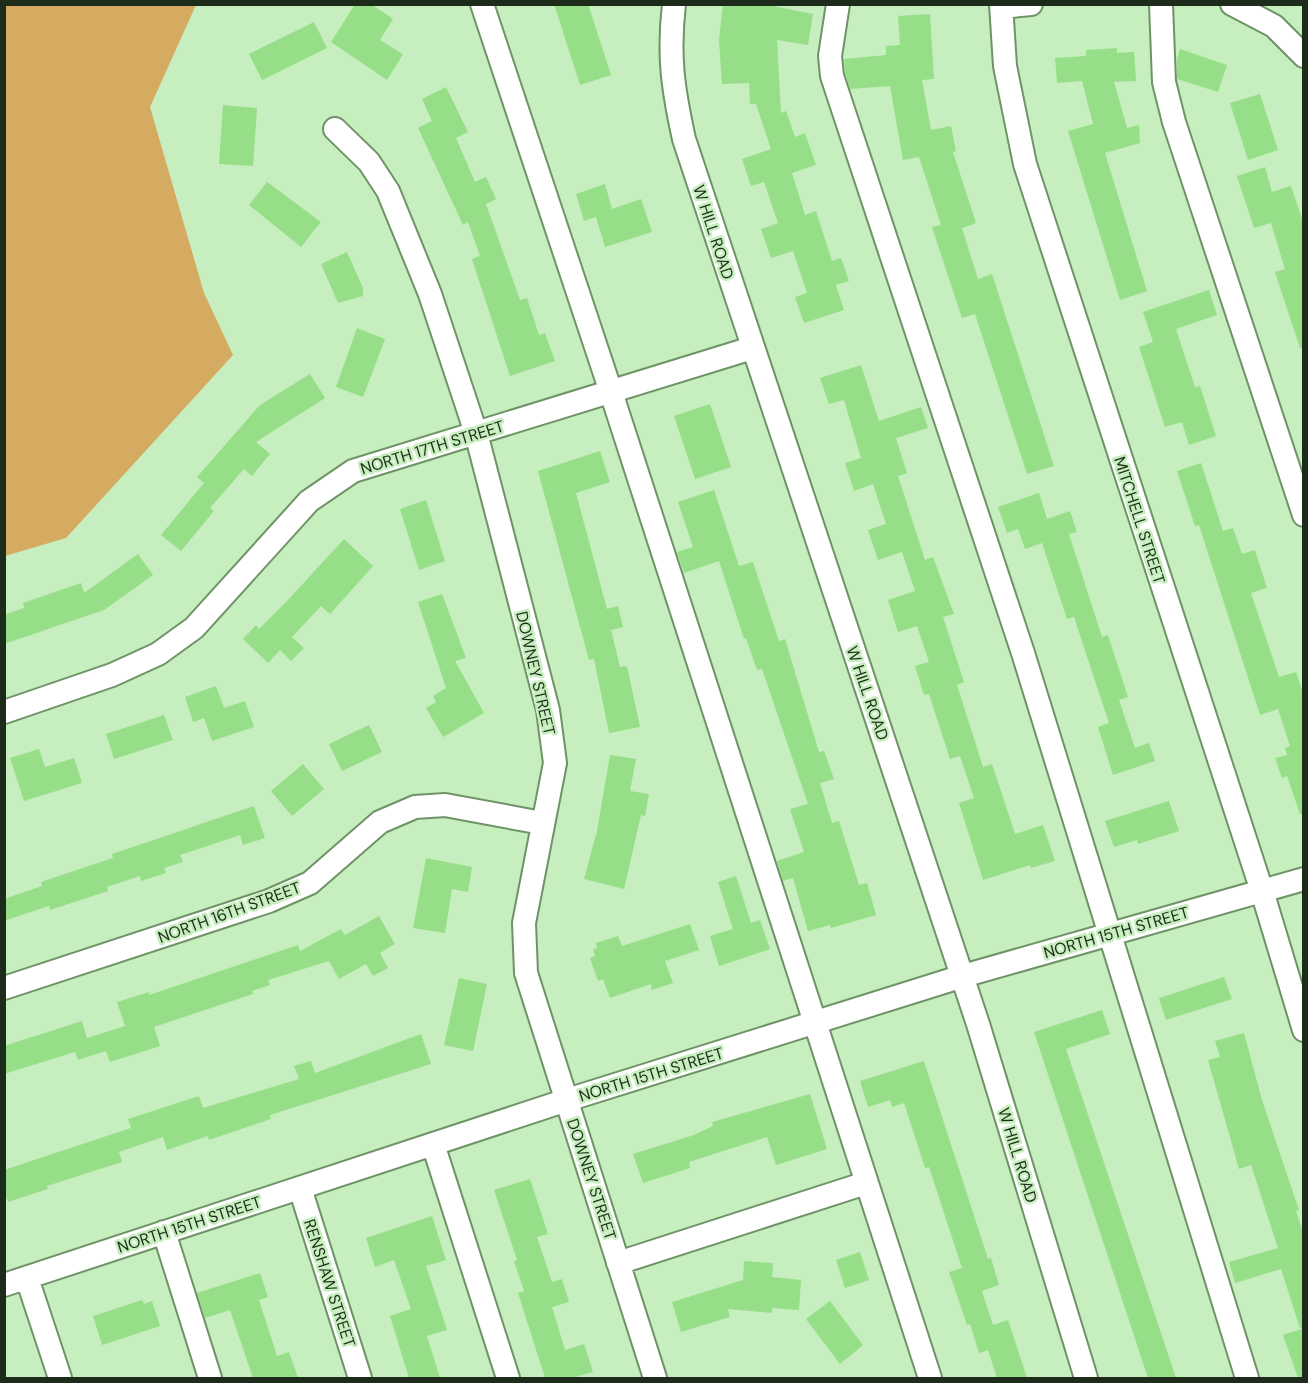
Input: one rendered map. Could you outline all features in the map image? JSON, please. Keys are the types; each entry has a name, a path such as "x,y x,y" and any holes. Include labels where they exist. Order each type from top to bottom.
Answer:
{"street":[{"path":"482,4 611,392 813,1023 930,1378"},
{"name":"W HILL ROAD","path":"674,4 670,40 672,85 684,139 963,976 1086,1378"},
{"path":"838,4 830,56 832,76 1023,653 1112,933 1247,1378"},
{"path":"1001,6 1031,4"},
{"path":"1161,4 1164,82 1174,122 1304,514"},
{"path":"1232,4 1274,26 1304,56"},
{"name":"MITCHELL STREET","path":"1001,6 1005,66 1024,164 1262,891 1304,1030"},
{"name":"DOWNEY STREET","path":"335,129 369,162 388,191 430,294 476,433 548,710 555,763 524,923 526,973 655,1378"},
{"name":"NORTH 17TH STREET","path":"4,712 112,675 158,654 194,628 309,501 353,471 752,348"},
{"name":"NORTH 16TH STREET","path":"4,988 268,901 310,883 380,822 415,807 445,805 542,823"},
{"name":"NORTH 15TH STREET","path":"4,1285 567,1100 963,976 1304,879"},
{"path":"433,1144 508,1378"},
{"path":"618,1263 866,1183"},
{"name":"RENSHAW STREET","path":"300,1188 360,1378"},
{"path":"164,1232 210,1378"},
{"path":"27,1278 60,1378"}],"shaded area":[{"path":"5,4 196,5 150,107 204,293 233,355 66,538 5,556"}],"building":[{"path":"355,4 371,4 393,19 380,40 403,54 387,80 331,42"},
{"path":"554,4 588,4 611,75 580,85"},
{"path":"723,4 763,4 813,14 808,45 777,40 781,113 786,111 795,137 805,133 816,165 792,173 805,215 816,211 832,261 841,258 849,281 836,285 844,310 804,323 795,297 807,293 793,251 771,258 761,229 778,223 764,182 751,186 742,159 771,149 756,104 750,104 749,83 722,84 719,40"},
{"path":"930,14 934,79 922,80 931,130 951,126 956,151 953,152 976,223 962,228 978,279 992,274 1054,466 1027,474 975,314 962,318 932,227 941,225 919,157 903,160 890,86 850,89 845,73 844,59 886,55 886,46 900,45 898,16"},
{"path":"314,22 327,48 262,80 249,54"},
{"path":"1117,48 1117,53 1134,52 1136,81 1114,82 1127,128 1139,125 1140,143 1105,153 1147,291 1120,300 1068,131 1093,124 1082,81 1057,83 1055,58 1086,56 1086,50"},
{"path":"1180,49 1227,65 1218,92 1177,79 1177,59"},
{"path":"446,87 468,132 456,138 475,182 486,177 496,199 486,204 520,300 527,298 539,335 545,333 555,361 510,376 472,259 480,256 468,222 463,225 418,128 432,121 422,99"},
{"path":"1260,94 1278,150 1248,160 1230,103"},
{"path":"223,105 257,108 253,166 219,164"},
{"path":"1265,167 1272,192 1291,186 1304,225 1304,348 1300,348 1275,272 1285,269 1271,223 1254,228 1237,176"},
{"path":"267,182 321,222 301,247 249,205"},
{"path":"605,184 612,209 641,199 652,232 605,247 596,217 584,221 576,194"},
{"path":"347,252 363,288 363,296 338,303 321,264"},
{"path":"1209,290 1217,315 1176,329 1195,387 1200,386 1216,436 1189,445 1182,422 1165,427 1139,347 1153,342 1143,312"},
{"path":"357,328 385,339 363,397 336,387"},
{"path":"861,365 879,421 921,407 928,428 896,438 907,473 898,476 925,560 933,557 954,614 943,617 964,682 957,685 983,767 992,764 1015,834 1043,825 1055,861 1031,868 1030,865 983,880 959,803 974,798 960,756 950,759 929,694 924,695 915,666 929,662 917,626 898,632 888,600 915,591 902,552 878,560 868,530 886,524 873,484 854,491 845,463 861,458 844,400 829,404 820,378"},
{"path":"310,374 325,398 256,442 270,454 252,476 244,469 210,508 214,511 181,551 161,535 204,483 197,477 260,405"},
{"path":"710,404 731,467 695,479 674,416"},
{"path":"600,451 610,482 576,493 607,609 618,606 623,627 611,630 620,667 627,666 640,727 609,733 594,659 589,660 538,471"},
{"path":"1201,463 1223,531 1233,528 1242,554 1255,550 1267,588 1251,593 1279,677 1296,672 1304,696 1304,814 1300,814 1287,776 1282,778 1275,758 1287,755 1285,748 1290,746 1278,709 1260,715 1199,525 1195,526 1177,471"},
{"path":"714,490 739,566 753,562 779,641 785,639 819,752 824,751 834,779 820,783 832,823 839,821 859,885 867,883 876,915 831,928 830,925 808,931 793,878 783,881 777,861 804,852 790,809 808,804 762,669 757,670 746,638 744,639 719,561 684,573 677,552 693,547 678,502"},
{"path":"1039,493 1047,519 1070,511 1077,532 1069,534 1102,637 1108,635 1128,697 1119,700 1135,748 1149,743 1155,761 1113,775 1098,727 1109,723 1074,617 1067,619 1042,543 1025,549 1018,529 1007,533 998,507"},
{"path":"426,500 445,561 419,570 400,509"},
{"path":"344,539 373,566 330,614 321,606 292,637 304,648 291,661 280,650 268,663 243,639 256,625 259,629"},
{"path":"138,554 153,575 104,610 4,644 4,615 24,608 23,603 81,583 84,593"},
{"path":"442,594 466,658 455,661 484,713 443,737 426,708 436,702 433,696 446,688 418,602"},
{"path":"216,686 224,708 245,701 254,727 212,741 204,718 193,722 185,697"},
{"path":"164,715 173,740 114,759 106,734"},
{"path":"369,725 382,752 342,771 329,744"},
{"path":"39,749 45,767 74,758 82,783 24,801 10,758"},
{"path":"610,755 636,759 630,791 649,794 645,816 641,815 624,889 584,879 597,831"},
{"path":"303,764 324,789 292,816 271,791"},
{"path":"1169,801 1179,831 1138,844 1137,840 1114,847 1105,821"},
{"path":"254,806 265,838 243,845 240,835 180,855 183,862 164,868 166,873 141,881 140,876 107,887 108,891 50,910 49,906 4,921 4,899 42,886 41,882 113,858 112,854"},
{"path":"426,858 472,867 468,892 452,889 445,933 413,928"},
{"path":"736,876 751,923 760,920 770,949 719,966 710,936 733,929 718,882"},
{"path":"379,916 395,944 380,953 388,968 373,976 366,964 339,979 329,961 268,980 270,985 252,991 253,994 154,1027 160,1046 110,1062 106,1051 78,1060 75,1052 4,1074 4,1046 82,1021 87,1038 125,1026 117,1002 149,992 149,995 298,945 300,951 341,929 345,935"},
{"path":"690,924 699,950 665,961 673,983 652,990 651,984 610,998 603,979 598,981 590,958 595,956 593,949 597,948 596,943 618,936 622,946"},
{"path":"1224,977 1232,999 1166,1020 1159,998"},
{"path":"459,978 487,984 473,1051 444,1045"},
{"path":"1102,1010 1110,1034 1066,1049 1176,1378 1148,1378 1034,1032"},
{"path":"1244,1033 1262,1100 1299,1210 1296,1211 1304,1235 1304,1328 1300,1328 1281,1269 1235,1283 1229,1262 1278,1248 1251,1165 1239,1169 1208,1060 1220,1057 1215,1041"},
{"path":"421,1034 431,1064 270,1115 271,1119 209,1140 208,1136 167,1150 163,1137 119,1152 122,1162 47,1186 48,1189 8,1202 4,1190 4,1170 131,1128 128,1119 199,1096 203,1108 299,1079 294,1066 311,1061 315,1073"},
{"path":"924,1061 988,1259 991,1258 999,1285 982,1291 993,1325 1008,1320 1027,1378 997,1378 988,1350 979,1353 949,1272 962,1268 929,1167 925,1168 904,1103 892,1107 890,1100 868,1107 860,1081"},
{"path":"810,1094 827,1149 776,1165 767,1137 689,1162 690,1168 643,1183 633,1154 694,1135 713,1126 712,1122"},
{"path":"530,1179 548,1234 537,1237 552,1282 562,1279 569,1302 552,1307 565,1350 584,1344 593,1372 572,1378 545,1378 518,1293 524,1291 514,1261 517,1260 494,1190"},
{"path":"432,1216 446,1260 426,1266 447,1330 427,1336 440,1378 409,1378 390,1316 411,1309 394,1260 375,1267 366,1238"},
{"path":"860,1252 869,1280 845,1288 836,1260"},
{"path":"744,1261 773,1263 772,1277 801,1280 799,1310 772,1308 772,1313 728,1309 730,1317 681,1332 672,1302 743,1280"},
{"path":"260,1273 268,1297 259,1300 277,1356 289,1352 298,1378 253,1378 230,1310 205,1318 197,1293"},
{"path":"142,1300 144,1304 152,1301 160,1326 102,1345 93,1316"},
{"path":"830,1301 863,1345 840,1364 806,1319"},
{"path":"1304,1328 1304,1378 1298,1378 1283,1335"}]}
